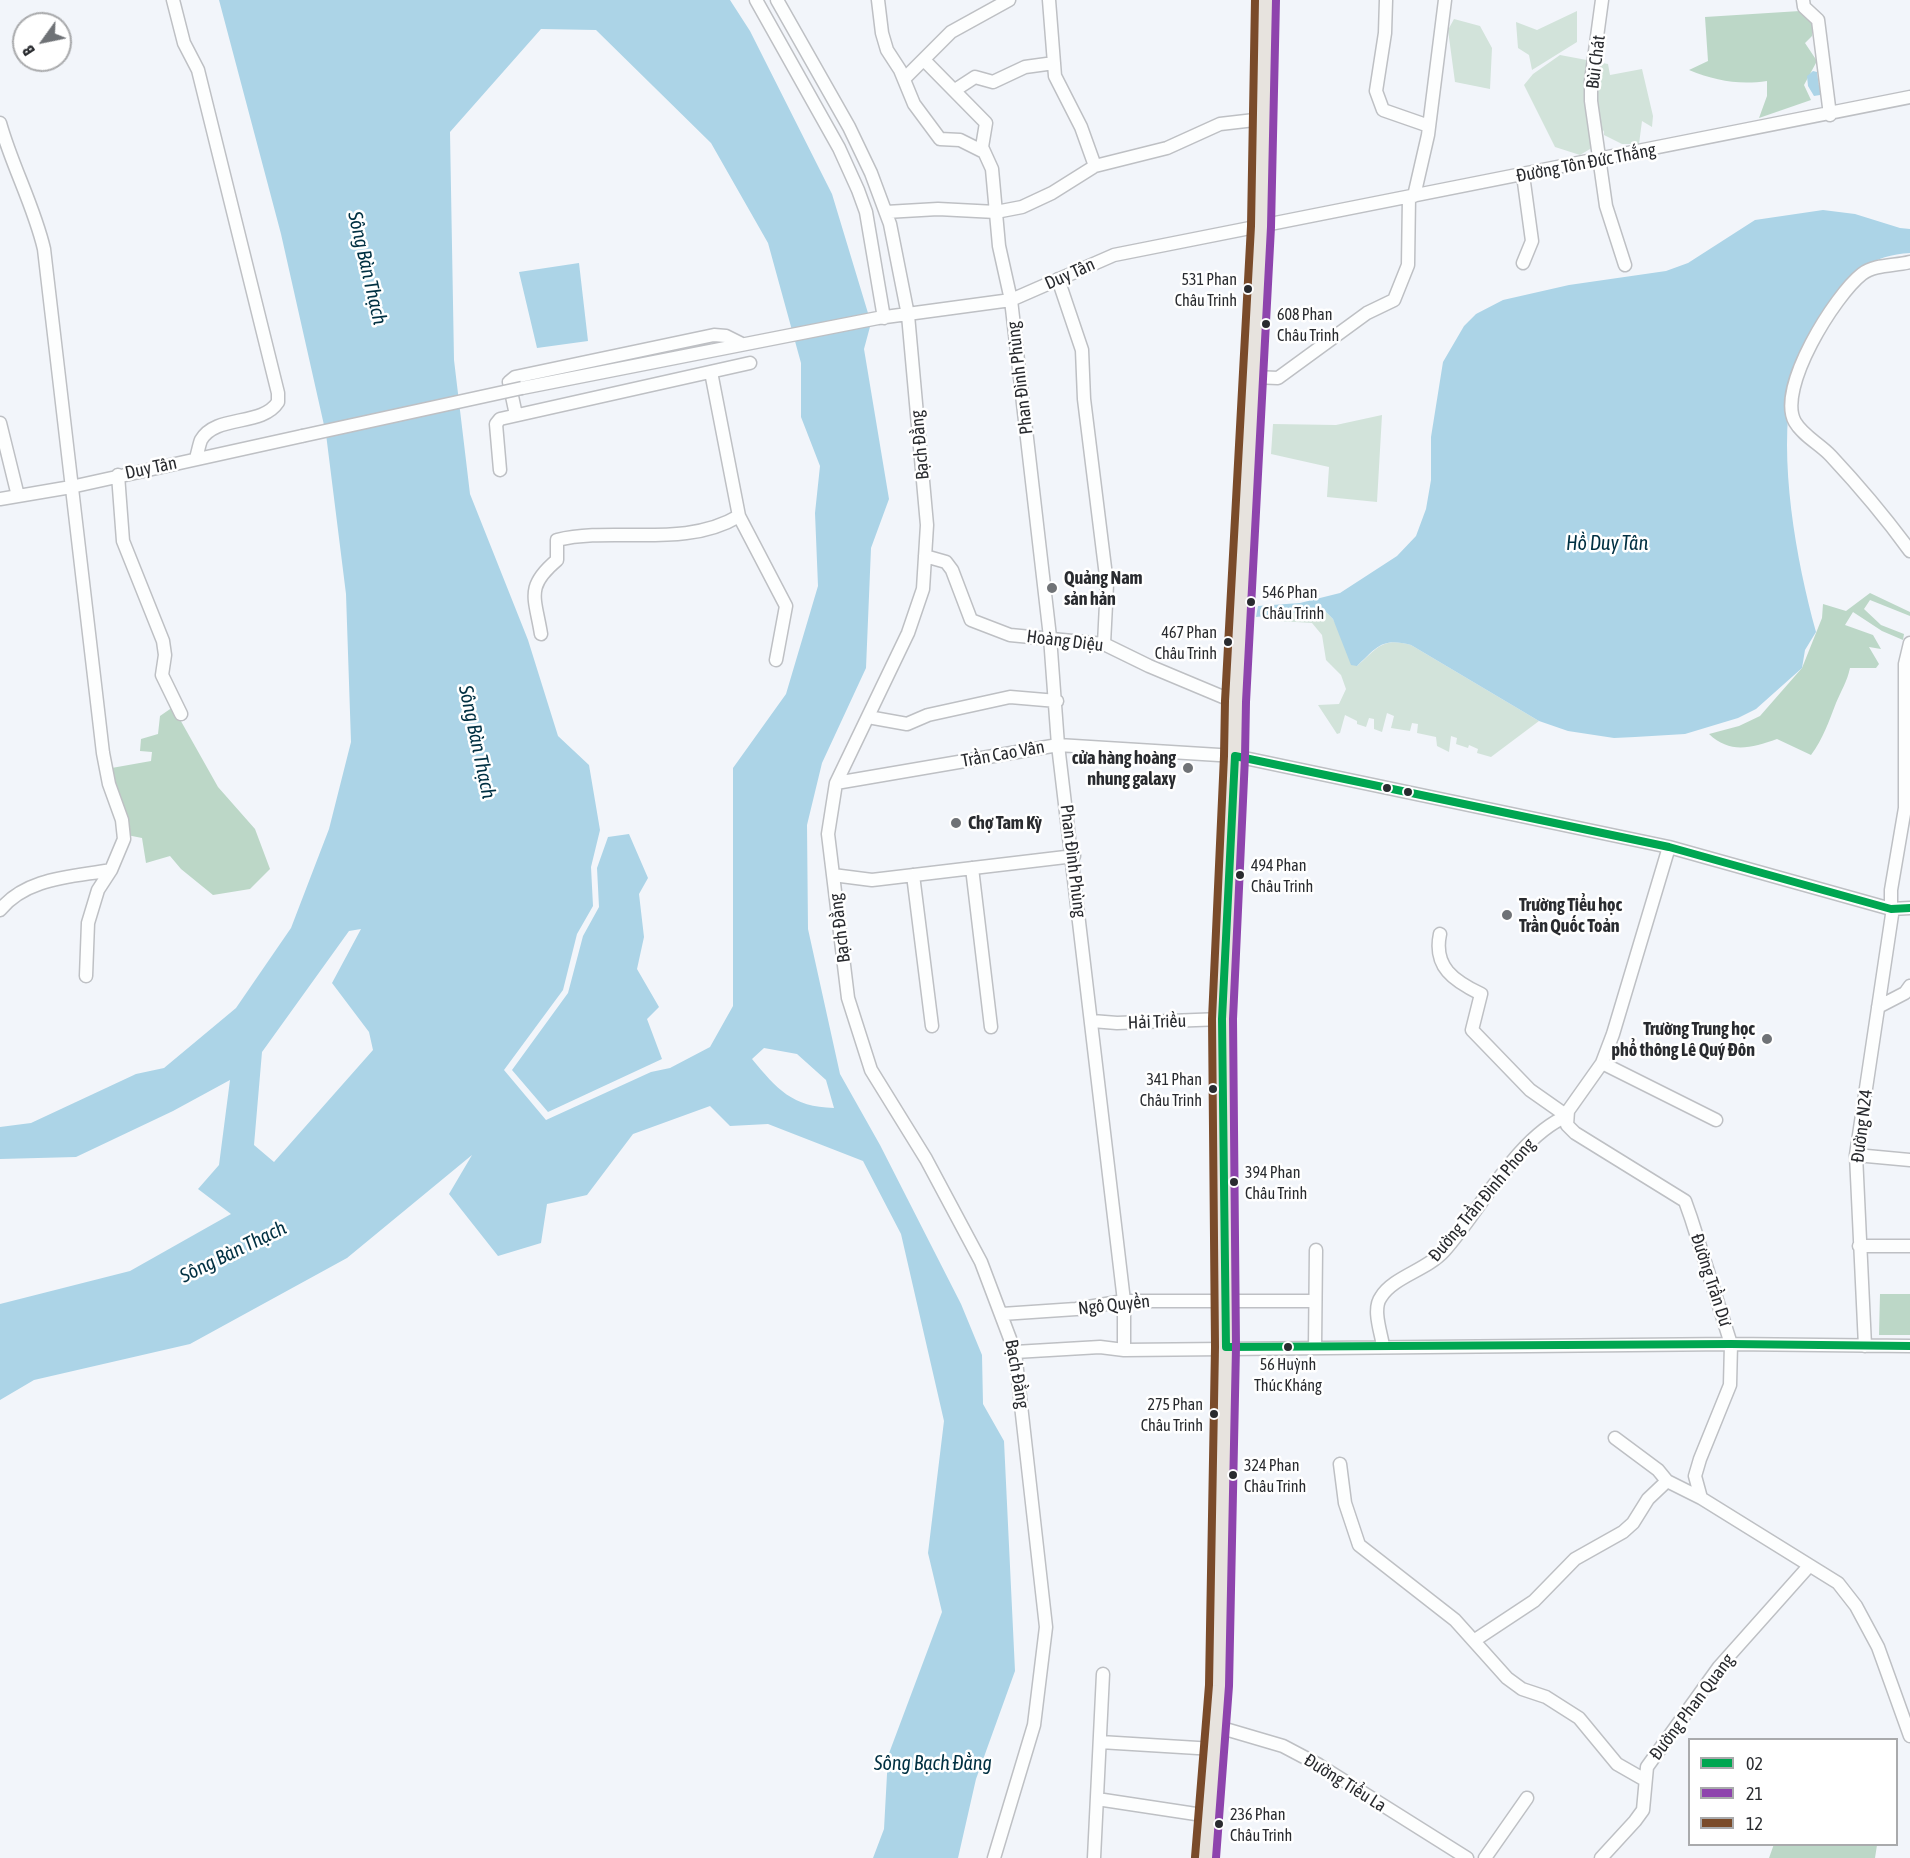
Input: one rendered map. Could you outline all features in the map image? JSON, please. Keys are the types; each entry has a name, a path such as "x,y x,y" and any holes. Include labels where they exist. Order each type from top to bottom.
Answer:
{"main road":[{"path":"1204,1858 1219,1686 1226,1347 1222,1019 1235,756 1235,702 1262,226 1266,0"}],"street":[{"path":"173,0 184,43 198,70 278,393 274,407 252,418 214,429 204,436 196,458"},
{"path":"756,0 839,148 858,190 866,212 881,318"},
{"name":"Bạch Đằng","path":"777,0 849,127 886,212 908,315 927,525 923,588 908,633 836,783 828,834 848,998 871,1070 926,1159 981,1262 1016,1352 1046,1628 1034,1725 994,1858"},
{"path":"878,0 882,33 887,50 904,78 914,104 936,136 940,139 966,142 982,151 986,123 924,60"},
{"path":"904,78 951,32 1009,0"},
{"path":"1049,0 1056,76 1081,127 1095,166"},
{"path":"1386,0 1385,33 1376,91 1383,110 1429,130"},
{"path":"1253,376 1278,378 1367,313 1394,300 1408,265 1411,197 1429,130 1444,0"},
{"name":"Bùi Chát","path":"1602,0 1590,88 1605,206 1625,265"},
{"path":"1803,0 1804,8 1818,21 1830,115"},
{"path":"955,90 975,77 993,82 1025,67 1054,63"},
{"name":"Đường Tôn Đức Thắng","path":"1262,226 1830,115 1910,97"},
{"path":"886,212 938,209 996,212 1029,204 1095,166 1167,148 1226,123 1263,119"},
{"path":"0,123 10,160 38,224 44,249 103,753 109,784 122,820 124,839 111,870 98,890 88,923 86,976"},
{"name":"Phan Đình Phùng","path":"982,151 992,169 1002,268 1011,300 1057,701 1058,745 1074,856 1124,1301 1124,1350"},
{"path":"1523,175 1532,241 1523,263"},
{"name":"Duy Tân","path":"0,499 71,487 522,388 767,339 881,318 1011,300 1114,255 1262,226"},
{"path":"1910,262 1869,270 1852,284 1828,312 1804,358 1792,412 1796,424 1833,458 1870,504 1886,518 1910,551"},
{"path":"1058,279 1082,350 1084,399 1107,584 1104,644"},
{"path":"516,415 509,384 510,379 515,377 714,335 726,336 742,344"},
{"path":"500,470 496,424 500,419 750,363"},
{"path":"639,365 644,387"},
{"path":"711,372 739,516 786,606 776,660"},
{"path":"0,423 18,496"},
{"path":"118,475 123,541 163,641 165,656 162,675 182,714"},
{"path":"541,634 534,599 536,585 542,572 557,560 557,540 673,534 718,527 739,516"},
{"name":"Hoàng Diệu","path":"925,556 946,562 952,570 971,620 1010,634 1104,644 1149,666 1235,702"},
{"name":"Đường N24","path":"1865,1346 1858,1246 1856,1155 1892,908 1891,890 1905,808 1905,664 1910,644"},
{"path":"868,717 908,724 928,715 1010,697 1057,701"},
{"name":"Trần Cao Vân","path":"836,783 1058,745 1235,756 1669,847 1892,908 1910,908"},
{"path":"1567,1116 1602,1063 1613,1034 1669,847"},
{"path":"833,875 873,880 1074,856"},
{"path":"972,868 991,1027"},
{"path":"0,910 20,891 74,874 111,870"},
{"path":"914,875 932,1026"},
{"name":"Đường Trần Dư","path":"1440,934 1437,954 1441,962 1461,984 1481,994 1472,1030 1530,1090 1567,1116 1567,1125 1575,1133 1685,1201 1731,1344 1730,1385 1695,1476 1696,1488 1701,1498"},
{"path":"1878,1007 1905,993 1910,986"},
{"name":"Hải Triều","path":"1092,1021 1128,1023 1222,1019"},
{"path":"1602,1063 1716,1120"},
{"name":"Đường Trần Đình Phong","path":"1383,1346 1377,1312 1379,1298 1389,1287 1420,1270 1443,1252 1531,1140 1552,1122 1567,1116"},
{"path":"1856,1155 1910,1160"},
{"path":"1858,1246 1910,1246"},
{"path":"1315,1347 1316,1250"},
{"name":"Ngô Quyền","path":"1002,1314 1076,1308 1124,1301 1315,1302"},
{"path":"1016,1352 1100,1347 1124,1350 1226,1347 1731,1344 1910,1346"},
{"path":"1615,1438 1658,1470 1667,1481 1701,1498 1838,1583 1856,1606 1878,1647 1910,1736"},
{"path":"1340,1464 1345,1503 1359,1545 1455,1620 1475,1640 1506,1678 1522,1689 1546,1697 1579,1718 1617,1764 1645,1780"},
{"path":"1475,1640 1534,1600 1575,1559 1623,1532 1633,1523 1648,1499 1667,1481"},
{"name":"Đường Phan Quang","path":"1600,1858 1635,1821 1643,1809 1647,1767 1719,1668 1809,1566"},
{"path":"1094,1858 1102,1674"},
{"name":"Đường Tiểu La","path":"1215,1726 1283,1746 1319,1765 1467,1858"},
{"path":"1100,1743 1214,1749"},
{"path":"1485,1858 1527,1798"},
{"path":"1097,1799 1209,1816"}],"shaded area":[{"path":"1577,11 1577,42 1532,70 1529,55 1518,48 1516,22 1537,30"},
{"path":"1454,19 1480,26 1492,48 1490,89 1455,82 1448,30"},
{"path":"1560,55 1608,64 1610,75 1642,69 1653,116 1652,127 1642,121 1639,144 1622,144 1604,135 1604,130 1595,146 1580,155 1555,147 1524,85 1533,74"},
{"path":"1382,415 1377,502 1327,497 1329,467 1271,454 1273,424 1336,425"},
{"path":"1324,610 1333,619 1357,666 1376,649 1387,643 1411,645 1539,721 1491,757 1477,753 1478,749 1469,745 1468,748 1456,744 1457,738 1451,736 1449,752 1437,746 1436,737 1417,733 1418,724 1412,723 1410,731 1391,728 1394,716 1387,713 1382,732 1374,729 1374,719 1369,718 1366,727 1357,724 1357,721 1345,715 1340,733 1337,734 1318,705 1339,704 1346,689 1341,675 1326,660 1322,635 1312,623 1263,620 1263,615"}],"green space":[{"path":"1800,11 1813,22 1812,36 1805,43 1817,61 1804,85 1811,100 1759,118 1767,96 1767,81 1747,83 1728,81 1689,70 1708,61 1705,17"},
{"path":"1870,593 1910,612 1910,616 1870,600 1864,609 1881,625 1904,634 1903,640 1882,631 1853,612 1845,625 1873,635 1881,649 1869,647 1879,664 1876,668 1850,668 1825,730 1811,755 1777,739 1750,747 1733,747 1709,734 1739,726 1760,716 1802,668 1822,618 1823,604 1846,611"},
{"path":"173,707 218,787 255,829 270,869 250,889 213,895 181,869 170,856 146,863 142,838 127,835 106,769 151,761 152,752 140,751 141,739 158,734 160,716"},
{"path":"1880,1294 1910,1294 1910,1335 1879,1335"},
{"path":"1773,1846 1877,1846 1875,1858 1769,1858"}],"water":[{"path":"219,0 730,0 750,31 832,194 871,323 864,349 889,499 871,548 866,668 822,763 807,825 808,929 840,1074 880,1145 961,1304 982,1355 983,1404 1004,1441 1015,1671 976,1779 958,1858 873,1858 884,1829 888,1756 942,1612 928,1553 944,1421 901,1234 863,1161 768,1124 730,1126 710,1106 633,1134 587,1195 547,1204 541,1243 498,1256 449,1194 472,1155 347,1258 190,1344 34,1380 0,1400 0,1304 130,1271 231,1214 198,1189 219,1165 230,1080 173,1111 76,1157 0,1159 0,1127 31,1123 136,1074 164,1068 236,1008 291,928 329,829 351,742 346,594 326,434 281,234","holes":["541,29 596,30 711,143 768,243 801,363 801,417 820,466 815,513 818,586 786,694 733,768 733,1006 710,1047 670,1068 651,1072 546,1120 504,1070 563,990 577,934 593,906 591,867 600,830 589,765 558,736 528,640 470,494 454,360 450,132","361,929 332,983 369,1032 373,1050 274,1162 254,1145 262,1052 349,931","764,1048 797,1054 826,1080 834,1108 819,1107 796,1100 769,1079 752,1059"]},
{"path":"1813,71 1817,72 1819,86 1822,89 1820,95 1814,96 1808,86 1807,76"},
{"name":"Hồ Duy Tân","path":"1823,210 1855,214 1910,229 1910,253 1885,257 1864,267 1845,282 1817,322 1806,342 1794,374 1788,414 1788,477 1796,542 1816,632 1805,650 1802,668 1756,709 1738,718 1685,734 1614,738 1568,731 1539,721 1411,645 1386,643 1375,649 1357,666 1351,665 1333,619 1324,610 1256,617 1258,606 1300,603 1340,593 1397,556 1416,536 1426,509 1431,480 1431,437 1443,362 1464,326 1476,314 1503,300 1569,285 1666,271 1688,263 1755,220"},
{"path":"579,263 588,341 537,348 519,272"},
{"path":"629,834 648,878 639,894 644,937 637,969 659,1007 647,1019 662,1059 548,1112 512,1070 568,993 583,936 599,907 597,868 608,837"}],"transit line":[{"name":"12","path":"1195,1857 1209,1685 1215,1347 1212,1019 1225,701 1251,226 1255,0"},
{"name":"21","path":"1216,1858 1229,1686 1236,1347 1233,1019 1246,702 1271,227 1276,0"},
{"name":"02","path":"1235,756 1669,847 1891,909 1910,908"},
{"name":"02","path":"1226,1347 1222,1019 1235,756"},
{"name":"02","path":"1226,1347 1731,1344 1910,1346"}],"place":[{"name":"531 Phan Châu Trinh","path":"1248,289"},
{"name":"608 Phan Châu Trinh","path":"1266,324"},
{"name":"Quảng Nam sản hản","path":"1052,588"},
{"name":"546 Phan Châu Trinh","path":"1251,602"},
{"name":"467 Phan Châu Trinh","path":"1228,642"},
{"name":"cửa hàng hoàng nhung galaxy","path":"1188,768"},
{"name":"Chợ Tam Kỳ","path":"956,823"},
{"name":"494 Phan Châu Trinh","path":"1240,875"},
{"name":"Trường Tiểu học Trần Quốc Toản","path":"1507,915"},
{"name":"Trường Trung học phổ thông Lê Quý Đôn","path":"1767,1039"},
{"name":"341 Phan Châu Trinh","path":"1213,1089"},
{"name":"394 Phan Châu Trinh","path":"1234,1182"},
{"name":"56 Huỳnh Thúc Kháng","path":"1288,1347"},
{"name":"275 Phan Châu Trinh","path":"1214,1414"},
{"name":"324 Phan Châu Trinh","path":"1233,1475"},
{"name":"236 Phan Châu Trinh","path":"1219,1824"}],"water label":[{"name":"Sông Bàn Thạch","path":"367,268"},
{"name":"Sông Bàn Thạch","path":"477,742"},
{"name":"Sông Bàn Thạch","path":"233,1252"},
{"name":"Sông Bạch Đằng","path":"933,1764"}]}
